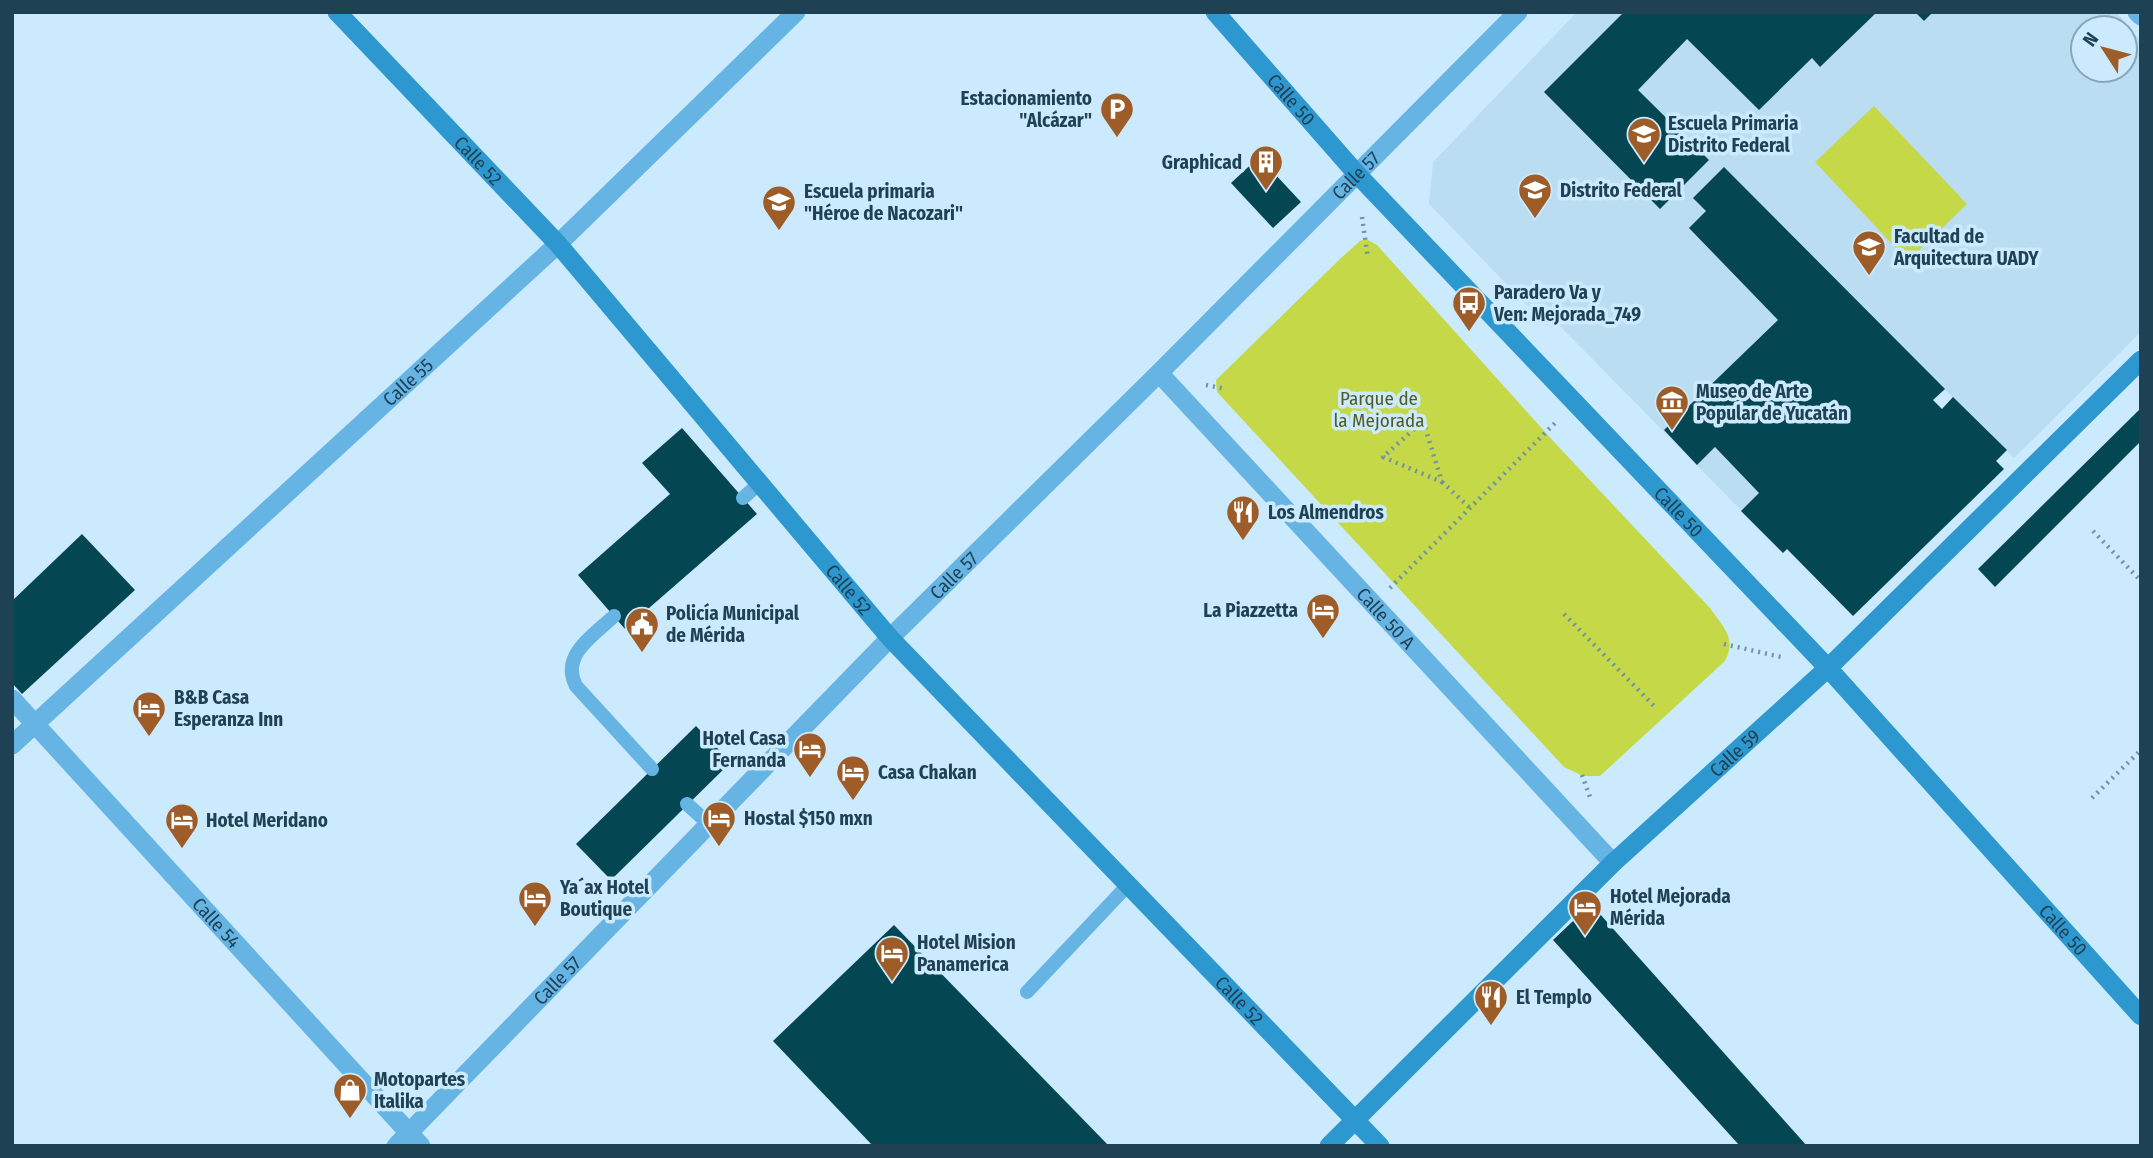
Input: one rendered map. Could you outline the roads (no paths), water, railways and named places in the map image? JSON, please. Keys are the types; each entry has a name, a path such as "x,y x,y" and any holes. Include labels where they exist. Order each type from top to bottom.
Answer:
{"main road":[{"name":"Calle 52","path":"338,12 558,244 890,638 1380,1146"},
{"name":"Calle 50","path":"1215,12 1356,173 1828,668 2141,1016"},
{"name":"Calle 59","path":"1329,1146 1613,863 1828,668 2141,360"}],"street":[{"name":"Calle 55","path":"12,745 558,244 796,12"},
{"name":"Calle 57","path":"409,1141 709,824 890,638 1159,373 1518,12"},
{"path":"2137,12 2141,16"},
{"name":"Calle 50 A","path":"1159,373 1613,863"},
{"name":"Calle 54","path":"12,699 409,1141"}],"lane":[{"path":"743,498 760,483"},
{"path":"614,616 575,654 570,664 570,675 576,686 652,769"},
{"path":"687,804 709,824"},
{"path":"1027,992 1128,885"}],"place":[{"name":"Estacionamiento \"Alcázar\"","path":"1117,139"},
{"name":"Escuela Primaria Distrito Federal","path":"1644,164"},
{"name":"Graphicad","path":"1266,192"},
{"name":"Distrito Federal","path":"1535,220"},
{"name":"Escuela primaria \"Héroe de Nacozari\"","path":"779,232"},
{"name":"Facultad de Arquitectura UADY","path":"1869,277"},
{"name":"Paradero Va y Ven: Mejorada_749","path":"1469,333"},
{"name":"Museo de Arte Popular de Yucatán","path":"1672,432"},
{"name":"Los Almendros","path":"1243,542"},
{"name":"La Piazzetta","path":"1323,640"},
{"name":"Policía Municipal de Mérida","path":"642,654"},
{"name":"B&B Casa Esperanza Inn","path":"149,738"},
{"name":"Hotel Casa Fernanda","path":"810,779"},
{"name":"Casa Chakan","path":"853,802"},
{"name":"Hostal $150 mxn","path":"719,848"},
{"name":"Hotel Meridano","path":"182,850"},
{"name":"Ya´ax Hotel Boutique","path":"535,928"},
{"name":"Hotel Mejorada Mérida","path":"1585,937"},
{"name":"Hotel Mision Panamerica","path":"892,983"},
{"name":"El Templo","path":"1491,1027"},
{"name":"Motopartes Italika","path":"350,1120"}],"park label":[{"name":"Parque de la Mejorada","path":"1379,409"}]}
